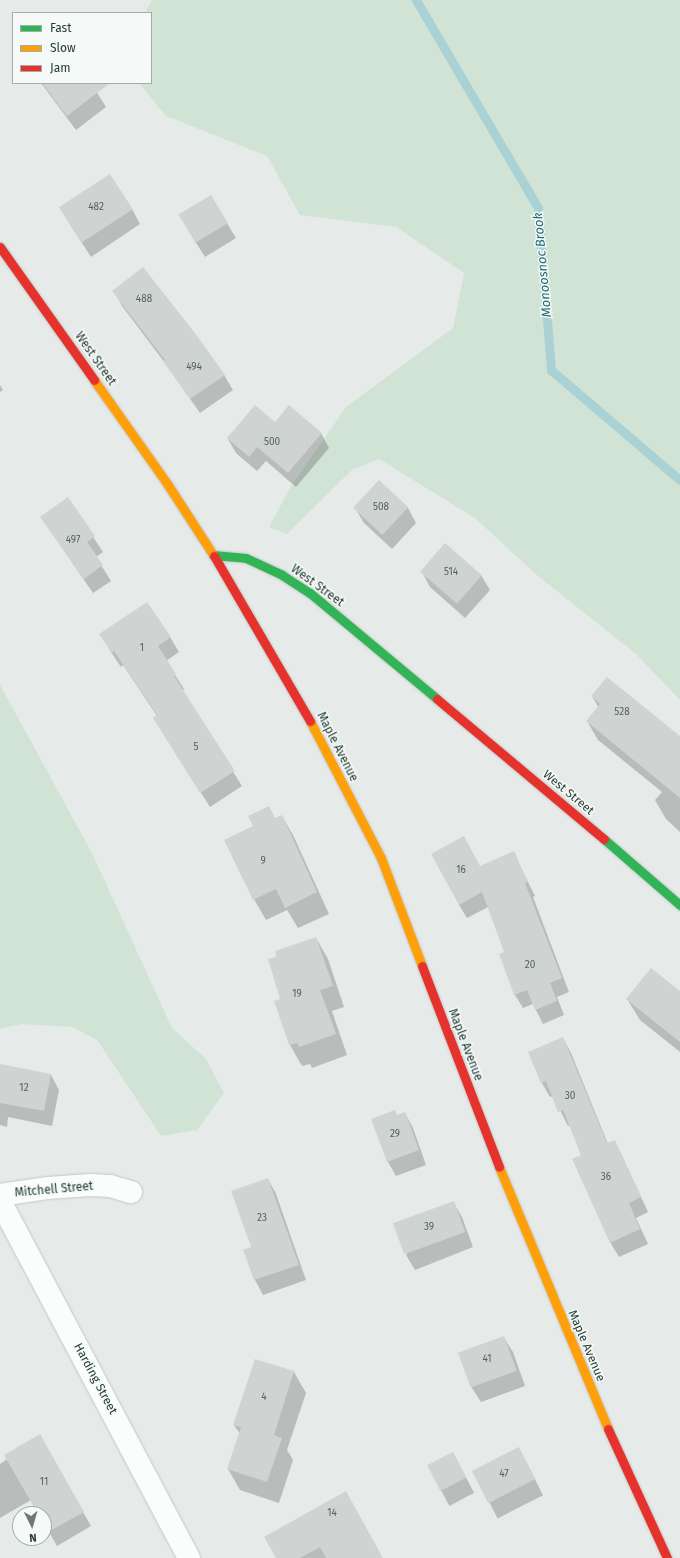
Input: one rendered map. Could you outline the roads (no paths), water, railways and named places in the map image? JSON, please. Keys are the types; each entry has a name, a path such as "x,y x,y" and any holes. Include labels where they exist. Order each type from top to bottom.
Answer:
{"main road":[{"name":"West Street","path":"0,247 168,486 213,555 246,558 282,575 310,593 562,803 680,906"},
{"name":"Maple Avenue","path":"213,555 308,716 381,858 508,1191 609,1431 667,1558"}],"street":[{"name":"Mitchell Street","path":"0,1195 48,1188 90,1185 110,1186 131,1192"},
{"name":"Harding Street","path":"0,1201 189,1558"}],"waterway":[{"name":"Monoosnoc Brook","path":"416,0 538,208 551,370 680,480"}]}
